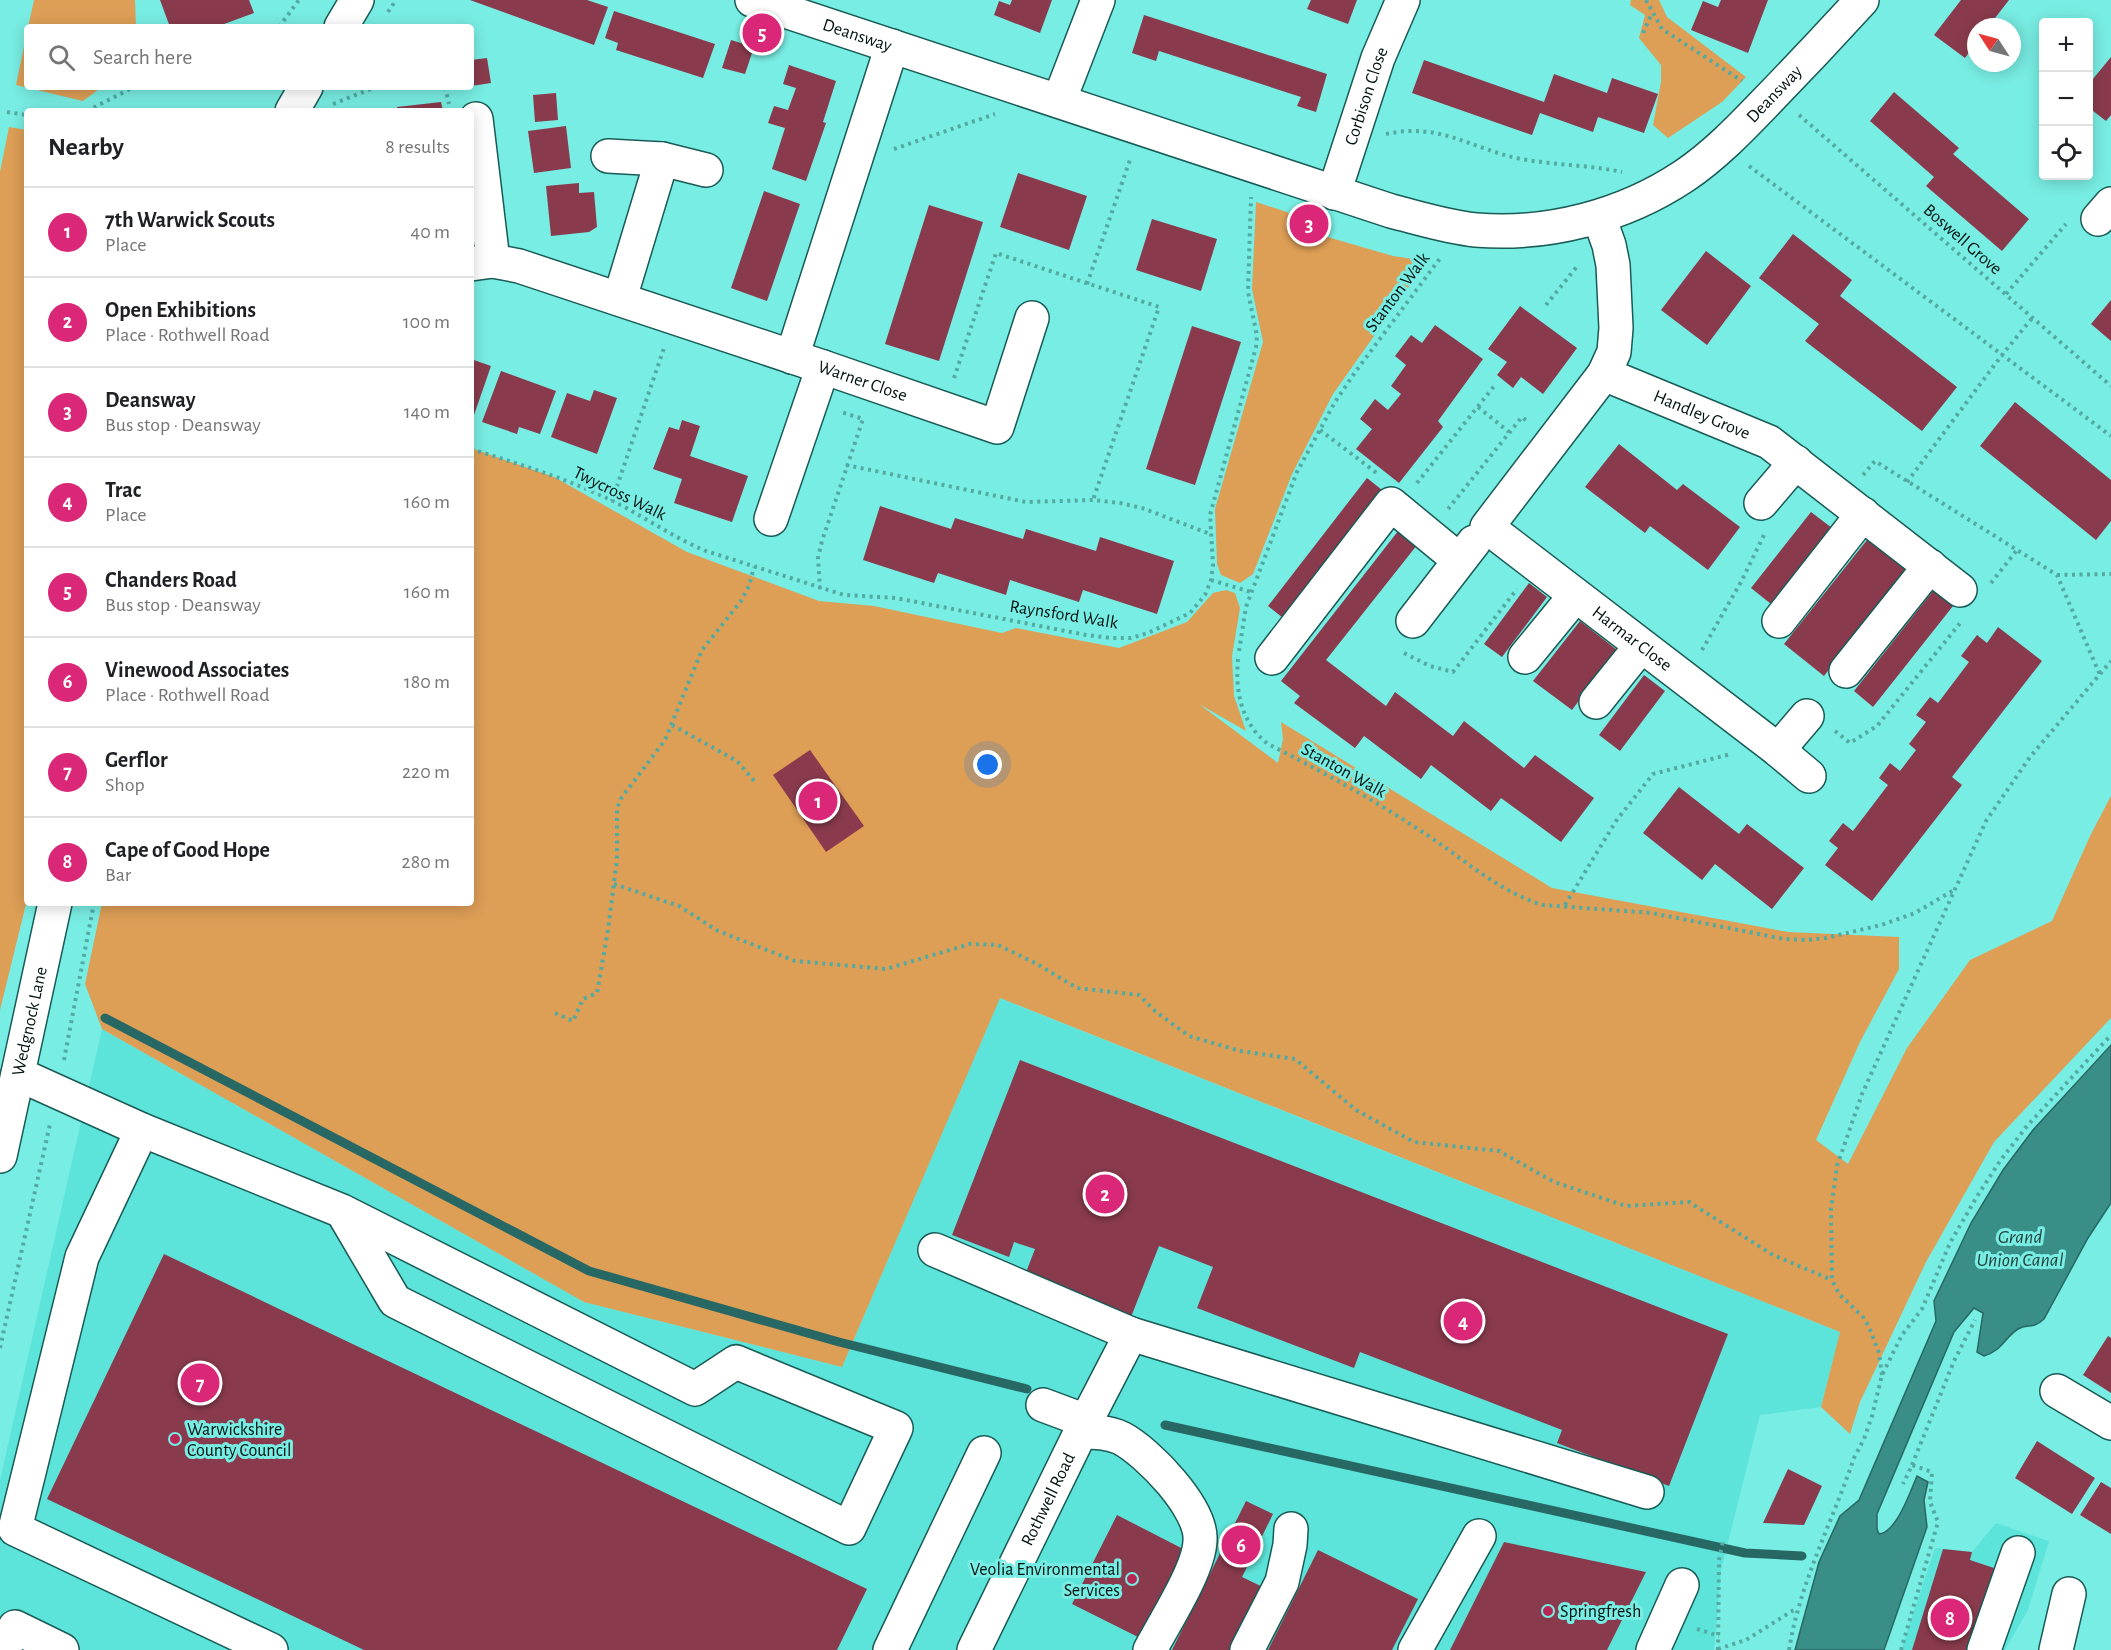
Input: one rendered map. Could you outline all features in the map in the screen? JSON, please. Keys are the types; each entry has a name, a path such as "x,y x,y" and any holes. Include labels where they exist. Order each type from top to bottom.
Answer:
{"street":[{"path":"342,24 357,0"},
{"name":"Deansway","path":"752,0 1334,193 1391,211 1477,230 1554,227 1599,217 1641,201 1684,176 1733,135 1862,0"},
{"path":"1059,101 1098,0"},
{"name":"Corbison Close","path":"1334,193 1378,58 1403,0"},
{"path":"792,357 892,46"},
{"path":"297,108 319,95"},
{"name":"Warner Close","path":"476,118 482,263 519,266 620,298 997,427 1032,318"},
{"path":"608,156 662,159 706,170"},
{"path":"620,298 662,159"},
{"path":"1413,621 1604,374 1614,352 1616,328 1613,265 1599,217"},
{"path":"771,519 823,367"},
{"name":"Handley Grove","path":"1604,374 1769,442 1972,597"},
{"path":"1763,518 1796,462"},
{"path":"1272,658 1391,504 1456,564"},
{"path":"1779,621 1853,506"},
{"name":"Harmar Close","path":"1486,527 1809,776"},
{"path":"1846,671 1930,566"},
{"path":"1525,657 1575,596"},
{"path":"1596,702 1641,646"},
{"path":"1766,741 1807,716"},
{"name":"Wedgnock Lane","path":"0,1156 53,912"},
{"path":"18,1074 142,1130 342,1211 695,1389 736,1362 896,1428 849,1528 395,1301 342,1211"},
{"path":"142,1130 82,1257 15,1528 271,1650"},
{"path":"935,1250 1131,1334 1647,1492"},
{"name":"Rothwell Road","path":"974,1650 1131,1334"},
{"path":"2057,1391 2111,1424"},
{"path":"1043,1405 1083,1427 1119,1437 1137,1447 1172,1482 1198,1524 1201,1539 1198,1557 1150,1650"},
{"path":"890,1650 984,1453"},
{"path":"1247,1650 1282,1582 1291,1529"},
{"path":"1415,1650 1479,1536"},
{"path":"1984,1650 2018,1553"},
{"path":"1653,1650 1682,1585"},
{"path":"2056,1650 2069,1593"},
{"path":"3,1650 15,1627 62,1650"}],"path":[{"path":"281,24 299,0"},
{"path":"1646,0 1662,28 1743,82"},
{"path":"1643,33 1652,12"},
{"path":"93,108 128,90"},
{"path":"319,95 355,90"},
{"path":"7,112 24,115"},
{"path":"853,163 1000,112"},
{"name":"Boswell Grove","path":"1797,114 2111,386"},
{"path":"1350,141 1407,129 1450,135 1518,158 1627,172 1641,201"},
{"path":"1087,284 1131,156"},
{"path":"1748,165 2111,436"},
{"name":"Raynsford Walk","path":"754,567 844,595 906,600 1112,638 1131,638 1165,626 1190,613 1205,595 1211,580 1213,565 1210,515 1256,347 1257,336 1248,292 1251,195"},
{"name":"Stanton Walk","path":"1455,226 1450,244 1335,402 1297,472 1251,592 1242,627 1236,676 1249,726 1268,744 1368,798 1429,836 1507,890 1543,904 1652,913 1784,939 1807,940 1826,938 1881,925 1915,913 1954,890"},
{"path":"2006,294 2061,229"},
{"path":"944,409 996,253 1159,308 1093,500"},
{"path":"1546,305 1582,260"},
{"path":"612,501 674,317"},
{"path":"1907,482 2033,317"},
{"path":"1413,487 1495,386"},
{"path":"812,403 863,419 846,465 818,558 820,589"},
{"path":"1478,407 1509,432"},
{"path":"1446,512 1522,417 1554,441"},
{"path":"1320,430 1380,476"},
{"name":"Twycross Walk","path":"474,450 586,488 693,545 754,567"},
{"path":"1853,506 1875,461 2057,575 2111,574"},
{"path":"846,465 1026,502 1093,500 1142,508 1210,534"},
{"path":"1684,679 1741,582 1763,518"},
{"path":"1807,716 1836,732 1850,743 1867,734 1886,716 1972,597 2017,550"},
{"path":"1395,649 1430,666 1453,672 1536,565"},
{"path":"555,1013 573,1021 583,999 597,993 617,859 617,808 622,797 665,740 702,650 741,601 749,586 754,567"},
{"path":"2057,575 2100,675"},
{"path":"1211,580 1251,592"},
{"path":"1882,1375 1879,1353 1869,1327 1863,1317 1839,1294 1832,1280 1832,1209 1837,1166 1862,1095 1986,821 2030,757 2111,661"},
{"path":"672,724 737,761 755,782"},
{"path":"1565,905 1616,822 1653,774 1741,751 1766,741"},
{"path":"614,884 679,906 718,931 795,961 886,969 970,944 998,945 1077,988 1139,995 1155,1011 1189,1036 1240,1051 1295,1059 1356,1110 1414,1143 1499,1150 1554,1182 1626,1206 1689,1202 1773,1256 1832,1280"},
{"path":"1789,1650 1798,1608 1814,1559 1854,1458 1864,1439 1882,1375 1902,1335 1922,1309 1950,1244 2000,1161 2027,1126 2111,1035"},
{"path":"1903,1484 1954,1361 1975,1320"},
{"path":"1901,1650 1938,1522 1930,1502 1932,1472 1912,1466"},
{"path":"1723,1541 1719,1560 1718,1650 1746,1640 1798,1608"}],"shaded area":[{"path":"34,0 135,0 136,24 29,24"},
{"path":"1631,0 1659,0 1667,17 1746,77 1722,102 1668,138 1653,125 1661,82 1661,65 1639,38 1645,15 1630,5"},
{"path":"24,46 24,87 16,85"},
{"path":"37,90 98,90 83,101"},
{"path":"9,127 24,130 26,906 0,1010 0,172"},
{"path":"1256,202 1287,212 1324,236 1393,256 1427,261 1333,394 1292,474 1253,574 1240,583 1221,575 1217,564 1215,509 1263,342 1252,289"},
{"path":"474,449 554,477 687,552 819,601 874,606 1002,633 1016,628 1119,648 1187,622 1213,593 1226,590 1235,593 1240,608 1232,656 1234,696 1246,731 1199,704 1278,763 1283,739 1281,722 1552,888 1788,932 1899,937 1899,969 1860,1042 1816,1140 1848,1164 1907,1048 1970,960 2052,921 2091,834 2111,796 2111,1018 1994,1142 1926,1262 1860,1402 1850,1434 1821,1407 1840,1332 1000,998 842,1367 584,1302 102,1029 85,984 101,906 474,906"},
{"path":"999,998 1840,1332 1821,1407 1760,1415 1721,1570 1714,1650 0,1650 0,1480 102,1029 584,1302 842,1367"},
{"path":"1996,1523 2049,1541 2028,1610 2005,1650 1901,1650 1935,1548 1972,1552"}],"water":[{"name":"Grand Union Canal","path":"2111,1045 2111,1203 2088,1238 2044,1319 2013,1332 1995,1351 1984,1356 1977,1352 1983,1313 1974,1308 1954,1332 1877,1514 1879,1534 1886,1532 1897,1519 1907,1501 1917,1476 1928,1482 1924,1500 1927,1527 1884,1650 1795,1650 1819,1562 1840,1516 1859,1500 1936,1321 1934,1301 1971,1223 2003,1170 2033,1130"}],"building":[{"path":"160,0 249,0 254,13 224,24 169,24"},
{"path":"470,0 587,0 608,7 594,45"},
{"path":"1012,0 1052,0 1040,33 994,15 999,1 1010,5"},
{"path":"1311,0 1357,0 1348,24 1307,9"},
{"path":"1721,0 1768,0 1748,53 1691,30 1703,1 1718,7"},
{"path":"1961,0 2009,0 1995,18 1967,18 1967,55 1965,58 1934,35"},
{"path":"614,11 715,44 703,78 616,50 618,43 605,38"},
{"path":"1144,15 1327,74 1316,112 1297,106 1301,97 1159,51 1156,61 1132,53"},
{"path":"731,40 754,47 745,74 722,68"},
{"path":"2111,57 2111,115 2106,121 2093,111 2093,79"},
{"path":"487,58 491,83 474,86 474,60"},
{"path":"1424,60 1544,102 1554,74 1607,93 1612,78 1658,94 1644,133 1598,117 1593,132 1540,113 1532,135 1412,93"},
{"path":"789,65 836,81 823,122 826,123 806,181 772,169 785,128 768,123 774,106 788,110 796,88 783,84"},
{"path":"1894,92 1959,148 1953,154 2029,219 2002,251 1926,186 1934,177 1870,121"},
{"path":"556,93 558,120 535,122 533,95"},
{"path":"441,102 442,108 397,108"},
{"path":"566,126 571,168 534,173 528,131"},
{"path":"1018,173 1087,196 1069,250 1000,227"},
{"path":"579,183 579,193 594,192 597,227 589,232 551,236 546,186"},
{"path":"764,191 800,204 767,301 731,288"},
{"path":"929,205 983,222 939,361 885,344"},
{"path":"1152,219 1217,239 1201,291 1136,270"},
{"path":"1793,234 1852,280 1840,296 1957,387 1922,431 1805,341 1819,324 1759,278"},
{"path":"1706,251 1751,286 1707,345 1661,310"},
{"path":"2111,300 2111,341 2091,324"},
{"path":"1520,306 1577,348 1543,394 1521,377 1513,388 1497,375 1507,362 1488,349"},
{"path":"1435,325 1483,359 1438,421 1443,427 1399,483 1356,449 1372,429 1360,419 1375,399 1388,410 1401,394 1391,386 1406,365 1395,356 1411,335 1422,343"},
{"path":"1192,326 1241,342 1195,485 1146,469"},
{"path":"474,360 491,366 474,415"},
{"path":"501,371 556,391 540,434 519,427 517,434 482,422"},
{"path":"594,390 617,398 597,454 551,437 567,393 590,401"},
{"path":"2015,402 2111,480 2111,521 2096,540 1980,446"},
{"path":"682,420 700,426 690,456 748,476 732,522 674,503 682,479 653,469 669,427 679,430"},
{"path":"1619,444 1677,490 1683,484 1740,527 1708,570 1650,526 1645,533 1585,487"},
{"path":"1367,478 1387,494 1288,622 1268,606"},
{"path":"880,506 951,529 955,518 1023,539 1026,529 1096,551 1100,537 1174,561 1157,614 1083,590 1079,602 1010,580 1006,595 938,573 934,583 863,560"},
{"path":"1811,512 1832,528 1771,604 1751,588"},
{"path":"1402,526 1421,540 1326,660 1386,706 1395,692 1453,736 1464,721 1524,768 1535,755 1594,798 1561,842 1501,798 1491,811 1431,765 1421,779 1364,736 1355,748 1294,703 1300,696 1281,681"},
{"path":"1867,540 1906,570 1824,676 1784,644"},
{"path":"1529,583 1547,597 1502,657 1484,644"},
{"path":"1933,591 1953,606 1873,707 1854,691"},
{"path":"1580,621 1617,650 1572,710 1533,681"},
{"path":"1998,627 2042,661 1952,777 1962,785 1872,901 1825,865 1838,848 1829,841 1843,823 1853,831 1888,785 1879,778 1890,763 1900,771 1916,750 1909,744 1926,722 1916,715 1930,697 1938,703 1969,662 1961,656 1977,635 1987,643"},
{"path":"1644,675 1665,691 1620,751 1599,735"},
{"path":"810,750 864,826 826,852 773,775"},
{"path":"1679,787 1739,834 1747,824 1804,868 1772,909 1715,864 1702,880 1643,833"},
{"path":"1020,1060 1728,1334 1669,1486 1557,1443 1562,1430 1360,1352 1354,1368 1197,1308 1213,1267 1159,1246 1131,1317 1025,1275 1035,1249 1014,1242 1009,1257 952,1235"},
{"path":"164,1254 867,1589 837,1650 364,1650 47,1499"},
{"path":"2108,1336 2111,1338 2111,1393 2083,1375"},
{"path":"2037,1441 2095,1478 2072,1514 2015,1478"},
{"path":"1788,1469 1822,1486 1804,1525 1763,1523"},
{"path":"2101,1482 2111,1488 2111,1534 2080,1515"},
{"path":"1246,1501 1273,1514 1242,1577 1269,1590 1239,1650 1172,1650"},
{"name":"Veolia Environmental Services","path":"1117,1515 1193,1554 1148,1642 1072,1604"},
{"name":"Springfresh","path":"1504,1542 1646,1572 1607,1650 1450,1650"},
{"path":"1943,1549 1972,1552 1970,1560 2000,1570 1994,1586 1989,1585 1969,1650 1912,1650"},
{"path":"1318,1550 1418,1599 1392,1650 1268,1650"}],"waterway":[{"path":"105,1018 589,1271 839,1342 1027,1389"},
{"path":"1165,1425 1745,1553 1802,1556"}],"place":[{"name":"Chanders Road","path":"762,33"},
{"name":"Deansway","path":"1309,224"},
{"name":"7th Warwick Scouts","path":"818,801"},
{"name":"Open Exhibitions","path":"1105,1194"},
{"name":"Trac","path":"1463,1321"},
{"name":"Gerflor","path":"200,1383"},
{"name":"Warwickshire County Council","path":"175,1439"},
{"name":"Vinewood Associates","path":"1241,1545"},
{"name":"Veolia Environmental Services","path":"1132,1579"},
{"name":"Springfresh","path":"1548,1611"},
{"name":"Cape of Good Hope","path":"1950,1618"}]}
